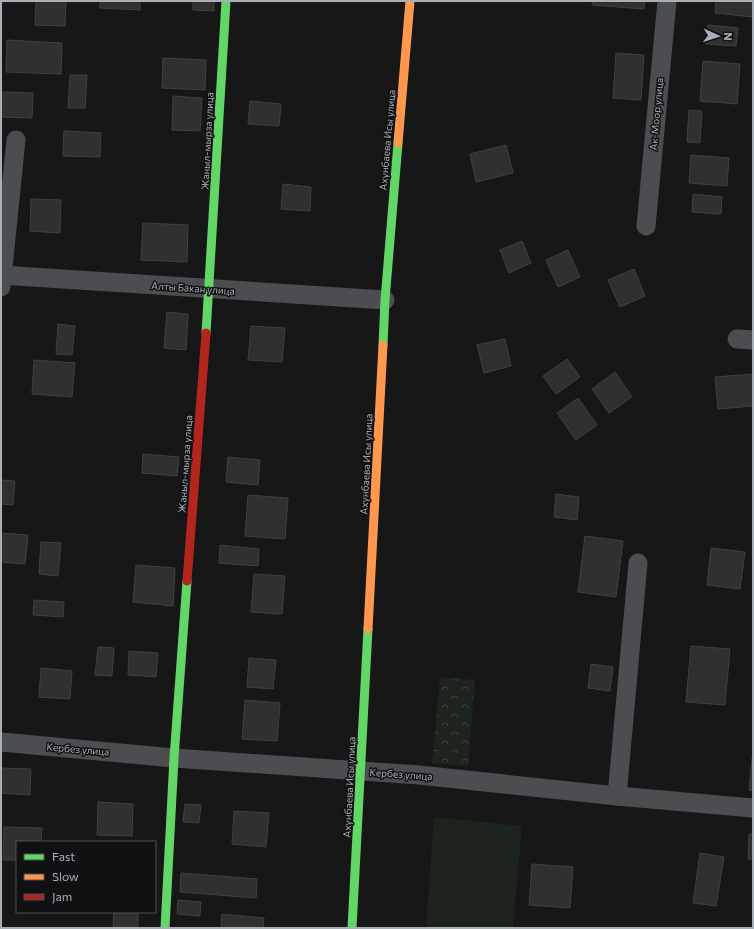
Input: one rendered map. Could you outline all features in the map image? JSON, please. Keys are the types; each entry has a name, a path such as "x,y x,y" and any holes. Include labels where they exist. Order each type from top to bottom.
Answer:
{"street":[{"name":"Жаныл-мырза улица","path":"165,928 174,758 209,289 226,1"},
{"name":"Ахунбаева Исы улица","path":"352,928 385,300 410,1"},
{"name":"Ак-Моор улица","path":"646,226 667,1"},
{"path":"1,279 16,140"},
{"name":"Алты Бакан улица","path":"1,279 209,289 385,300"},
{"path":"617,796 638,563"},
{"name":"Кербез улица","path":"1,742 174,758 419,775 617,796 753,808"}],"green space":[{"path":"440,677 475,680 468,766 432,763"},
{"path":"434,817 522,826 513,928 426,928"}],"building":[{"path":"36,1 66,1 65,26 35,25"},
{"path":"100,1 140,1 140,10 100,8"},
{"path":"193,1 214,1 214,11 193,10"},
{"path":"593,1 645,1 644,9 592,5"},
{"path":"716,1 753,1 753,17 715,13"},
{"path":"708,25 738,28 736,46 706,44"},
{"path":"7,40 62,43 61,74 6,72"},
{"path":"616,53 644,55 641,100 613,98"},
{"path":"163,58 206,60 205,90 162,88"},
{"path":"703,61 740,64 737,104 700,101"},
{"path":"70,75 87,75 85,108 68,108"},
{"path":"1,92 33,93 32,118 1,117"},
{"path":"173,96 202,98 200,131 172,130"},
{"path":"250,101 281,104 279,126 248,124"},
{"path":"689,110 702,111 700,143 687,142"},
{"path":"64,131 101,133 100,157 63,156"},
{"path":"506,145 513,173 476,182 470,154"},
{"path":"691,155 729,158 727,186 689,183"},
{"path":"283,184 311,187 310,211 281,209"},
{"path":"693,194 722,197 721,214 692,212"},
{"path":"31,199 61,200 60,233 30,231"},
{"path":"143,223 188,225 187,262 141,260"},
{"path":"522,241 531,263 509,273 500,250"},
{"path":"568,250 580,277 558,287 546,260"},
{"path":"634,269 645,296 620,307 608,280"},
{"path":"167,312 188,314 186,350 164,348"},
{"path":"58,324 75,326 72,355 56,354"},
{"path":"251,326 285,328 282,362 248,360"},
{"path":"505,339 511,366 484,373 477,345"},
{"path":"567,359 580,377 556,394 543,376"},
{"path":"34,360 75,363 72,397 32,394"},
{"path":"615,372 632,397 609,413 592,389"},
{"path":"753,374 753,406 718,409 715,377"},
{"path":"578,398 597,425 576,440 557,413"},
{"path":"143,454 179,457 177,476 142,473"},
{"path":"228,457 260,460 258,485 226,482"},
{"path":"1,480 15,481 13,505 1,504"},
{"path":"556,494 579,497 577,520 554,517"},
{"path":"248,495 288,498 285,539 245,536"},
{"path":"1,533 28,535 25,564 1,562"},
{"path":"585,536 623,541 616,597 578,592"},
{"path":"41,542 61,543 58,576 39,574"},
{"path":"220,545 259,549 258,566 219,563"},
{"path":"711,548 745,552 740,589 707,585"},
{"path":"136,565 175,568 173,606 133,602"},
{"path":"254,574 285,576 282,614 251,612"},
{"path":"34,600 64,602 63,617 33,615"},
{"path":"691,646 730,649 725,705 686,702"},
{"path":"98,647 114,648 112,676 95,675"},
{"path":"129,651 158,653 156,677 128,675"},
{"path":"249,658 276,660 273,689 247,687"},
{"path":"591,664 613,667 610,691 588,688"},
{"path":"41,668 72,671 70,699 39,697"},
{"path":"245,700 280,703 277,741 242,739"},
{"path":"753,750 753,791 749,790"},
{"path":"1,768 31,769 30,795 1,793"},
{"path":"98,802 133,804 132,836 97,835"},
{"path":"185,804 201,805 199,823 183,822"},
{"path":"234,811 269,813 266,847 232,844"},
{"path":"4,827 42,828 41,841 16,841 16,860 3,860"},
{"path":"749,834 753,834 753,859 748,859"},
{"path":"700,853 724,857 716,906 693,903"},
{"path":"532,864 573,867 570,908 529,905"},
{"path":"181,873 257,879 256,898 180,892"},
{"path":"178,900 201,902 200,916 177,914"},
{"path":"114,913 138,913 138,928 113,928"},
{"path":"222,914 264,918 263,928 221,928"}],"traffic: fast":[{"path":"206,333 226,1"},
{"path":"383,345 385,300 398,143"},
{"path":"165,928 174,758 187,581"},
{"path":"352,928 368,629"}],"traffic: slow":[{"path":"398,143 410,1"},
{"path":"368,629 383,345"}],"traffic: jam":[{"path":"187,581 206,333"}]}
